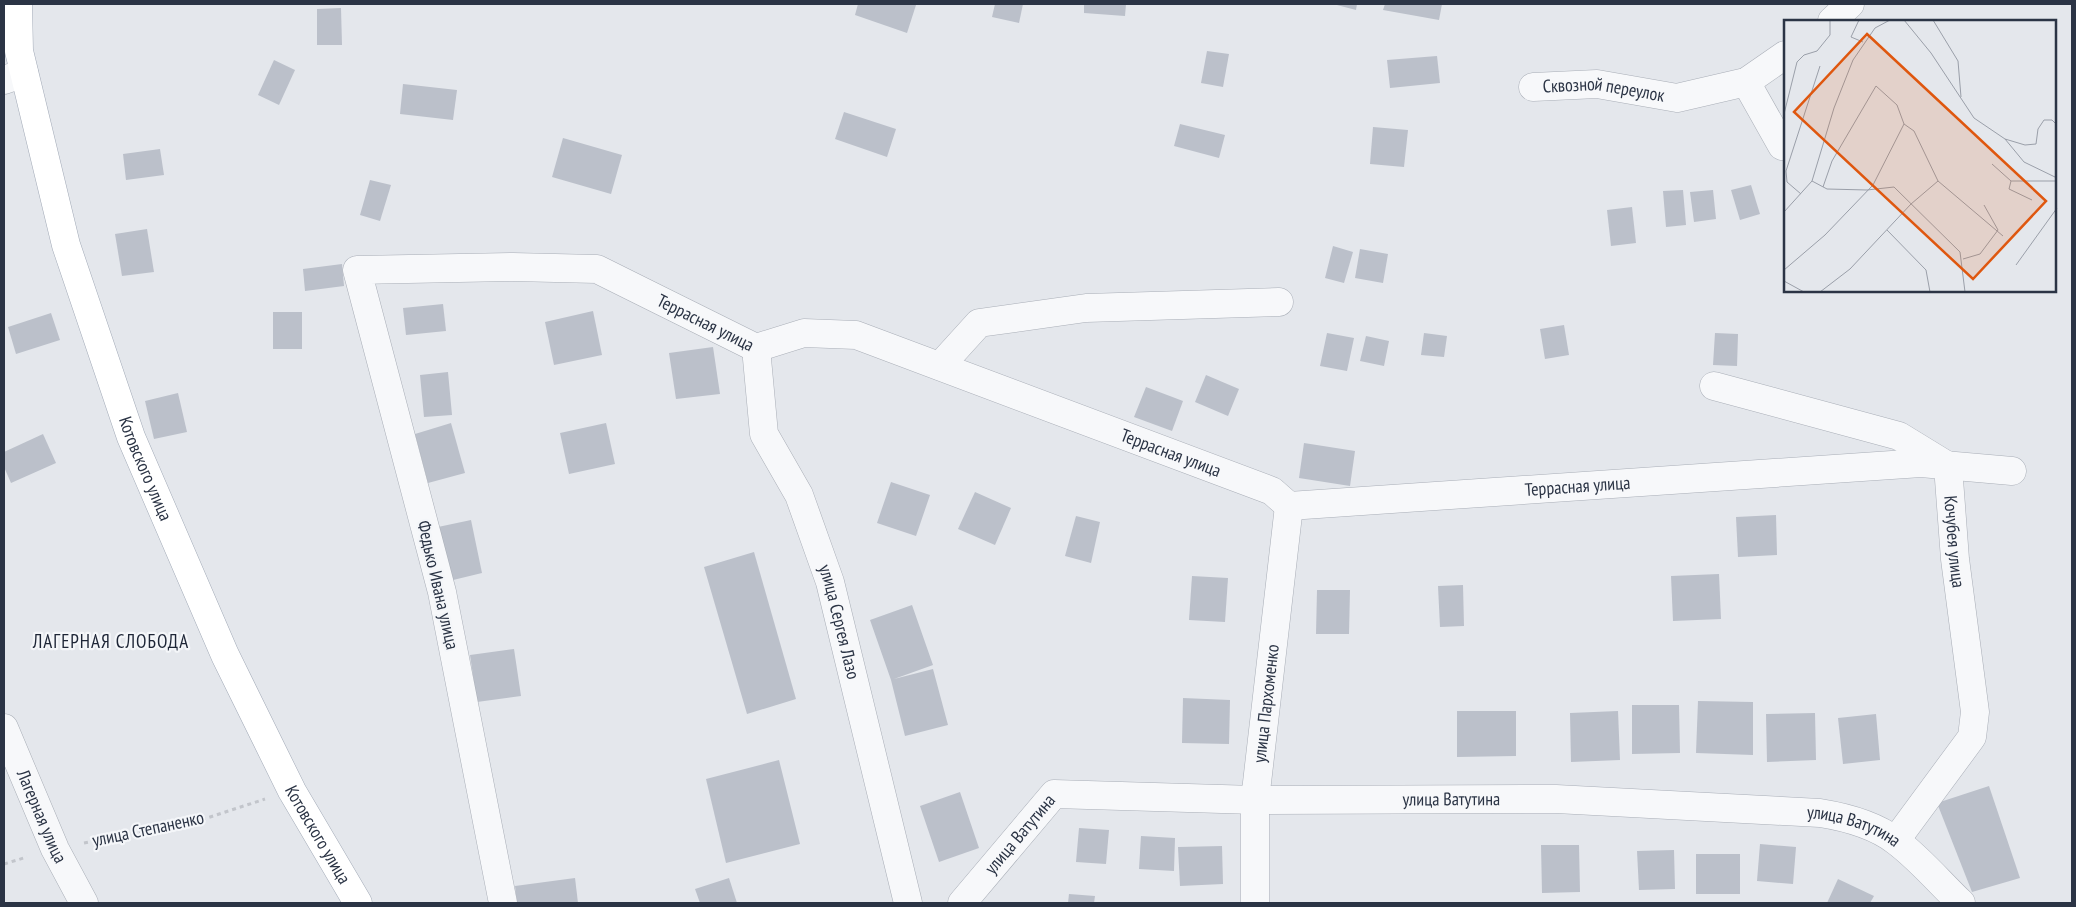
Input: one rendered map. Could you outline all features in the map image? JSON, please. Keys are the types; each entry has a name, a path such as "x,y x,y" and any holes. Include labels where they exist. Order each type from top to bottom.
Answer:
{"main road":[{"name":"Котовского улица","path":"18,4 19,51 14,77 66,245 131,437 225,655 292,791 358,903"}],"street":[{"path":"1833,20 1850,4"},
{"name":"Сквозной переулок","path":"1533,86 1597,84 1677,98 1746,82 1784,56"},
{"path":"1746,82 1782,146 1784,145"},
{"name":"Террасная улица","path":"357,270 513,267 597,269 756,348 804,332 856,334 1272,491 1289,506 1921,463 2012,471"},
{"name":"Федько Ивана улица","path":"357,270 442,592 503,903"},
{"path":"940,366 979,322 1086,308 1279,302"},
{"name":"улица Сергея Лазо","path":"756,348 764,434 799,495 830,582 908,903"},
{"path":"1714,386 1899,436 1948,466"},
{"name":"Кочубея улица","path":"1896,840 1972,737 1975,712 1955,559 1948,466"},
{"name":"улица Пархоменко","path":"1256,903 1255,800 1289,506"},
{"name":"Лагерная улица","path":"4,728 55,849 84,903"},
{"name":"улица Ватутина","path":"962,903 1054,794 1255,800 1556,799 1820,813 1841,816 1868,826 1896,840 1961,903"}],"path":[{"name":"улица Степаненко","path":"4,864 55,849 150,828 201,820 292,791"}],"building":[{"path":"858,4 916,5 907,33 855,15"},
{"path":"995,4 1023,4 1019,23 992,17"},
{"path":"1084,4 1126,4 1125,16 1084,13"},
{"path":"1333,4 1357,4 1356,10"},
{"path":"1385,4 1442,4 1439,20 1383,10"},
{"path":"341,8 342,45 317,45 317,9"},
{"path":"1207,51 1229,54 1223,87 1201,83"},
{"path":"1437,56 1440,83 1390,88 1387,60"},
{"path":"274,60 295,70 279,105 258,95"},
{"path":"403,84 457,90 453,120 400,114"},
{"path":"844,112 896,129 887,157 835,139"},
{"path":"1180,124 1225,135 1219,158 1174,146"},
{"path":"1373,127 1408,130 1404,167 1370,164"},
{"path":"563,138 622,155 611,194 552,177"},
{"path":"160,149 164,175 126,180 123,154"},
{"path":"370,180 391,185 380,221 360,215"},
{"path":"1751,185 1760,214 1740,220 1731,190"},
{"path":"1683,190 1686,225 1666,227 1663,191"},
{"path":"1713,190 1716,219 1694,222 1690,192"},
{"path":"1632,207 1636,243 1611,246 1607,210"},
{"path":"147,229 154,272 122,276 115,234"},
{"path":"1333,246 1353,252 1344,283 1325,278"},
{"path":"1360,249 1388,254 1383,283 1355,278"},
{"path":"342,264 344,286 305,291 303,269"},
{"path":"443,304 446,331 406,335 403,308"},
{"path":"593,311 602,355 554,365 545,322"},
{"path":"273,312 302,312 302,349 273,349"},
{"path":"51,313 60,340 16,354 8,327"},
{"path":"1564,325 1569,355 1545,359 1540,329"},
{"path":"1327,333 1354,338 1347,371 1320,366"},
{"path":"1424,333 1447,336 1444,357 1421,355"},
{"path":"1715,333 1738,334 1737,366 1713,365"},
{"path":"1366,336 1389,341 1384,366 1360,361"},
{"path":"713,347 720,394 676,399 669,353"},
{"path":"448,372 452,415 424,417 420,375"},
{"path":"1206,375 1239,389 1228,416 1195,402"},
{"path":"1146,387 1183,401 1172,431 1134,417"},
{"path":"178,393 187,432 154,439 145,401"},
{"path":"451,423 465,473 428,483 415,434"},
{"path":"606,423 615,464 569,474 560,433"},
{"path":"43,434 56,463 11,483 4,467 4,452"},
{"path":"1304,443 1355,451 1350,486 1299,478"},
{"path":"891,482 930,495 916,536 877,523"},
{"path":"975,492 1011,508 995,545 958,529"},
{"path":"1776,515 1777,555 1738,557 1736,517"},
{"path":"1076,516 1100,522 1091,563 1065,556"},
{"path":"471,520 482,573 449,581 438,527"},
{"path":"754,552 796,699 747,714 704,567"},
{"path":"1719,574 1721,619 1673,621 1671,576"},
{"path":"1192,576 1228,578 1225,622 1189,620"},
{"path":"1463,585 1464,626 1440,627 1438,586"},
{"path":"1317,590 1350,590 1349,634 1316,634"},
{"path":"912,605 933,665 894,679 933,669 948,725 905,736 891,680 870,620"},
{"path":"514,649 521,696 477,702 470,655"},
{"path":"1183,698 1230,700 1229,744 1182,743"},
{"path":"1698,701 1753,702 1753,755 1696,753"},
{"path":"1632,705 1679,705 1680,753 1632,754"},
{"path":"1457,711 1516,711 1516,756 1457,757"},
{"path":"1618,711 1620,760 1571,762 1570,713"},
{"path":"1815,713 1816,760 1767,762 1766,714"},
{"path":"1876,714 1880,760 1843,764 1838,718"},
{"path":"779,760 800,844 726,863 706,779"},
{"path":"1989,786 2020,878 1972,892 1937,803"},
{"path":"960,792 979,848 939,862 920,806"},
{"path":"1079,828 1109,830 1106,864 1076,862"},
{"path":"1141,836 1175,838 1174,871 1139,869"},
{"path":"1760,844 1796,847 1793,884 1757,881"},
{"path":"1541,845 1579,845 1580,892 1542,893"},
{"path":"1222,846 1223,884 1180,886 1178,847"},
{"path":"1674,850 1675,889 1639,890 1637,851"},
{"path":"1696,854 1740,854 1740,894 1696,894"},
{"path":"575,878 578,903 517,903 515,886"},
{"path":"729,878 737,903 700,903 695,889"},
{"path":"1838,879 1874,896 1870,903 1827,903"},
{"path":"1069,894 1095,896 1094,903 1068,903"}],"district":[{"name":"ЛАГЕРНАЯ СЛОБОДА","path":"111,641"}]}
